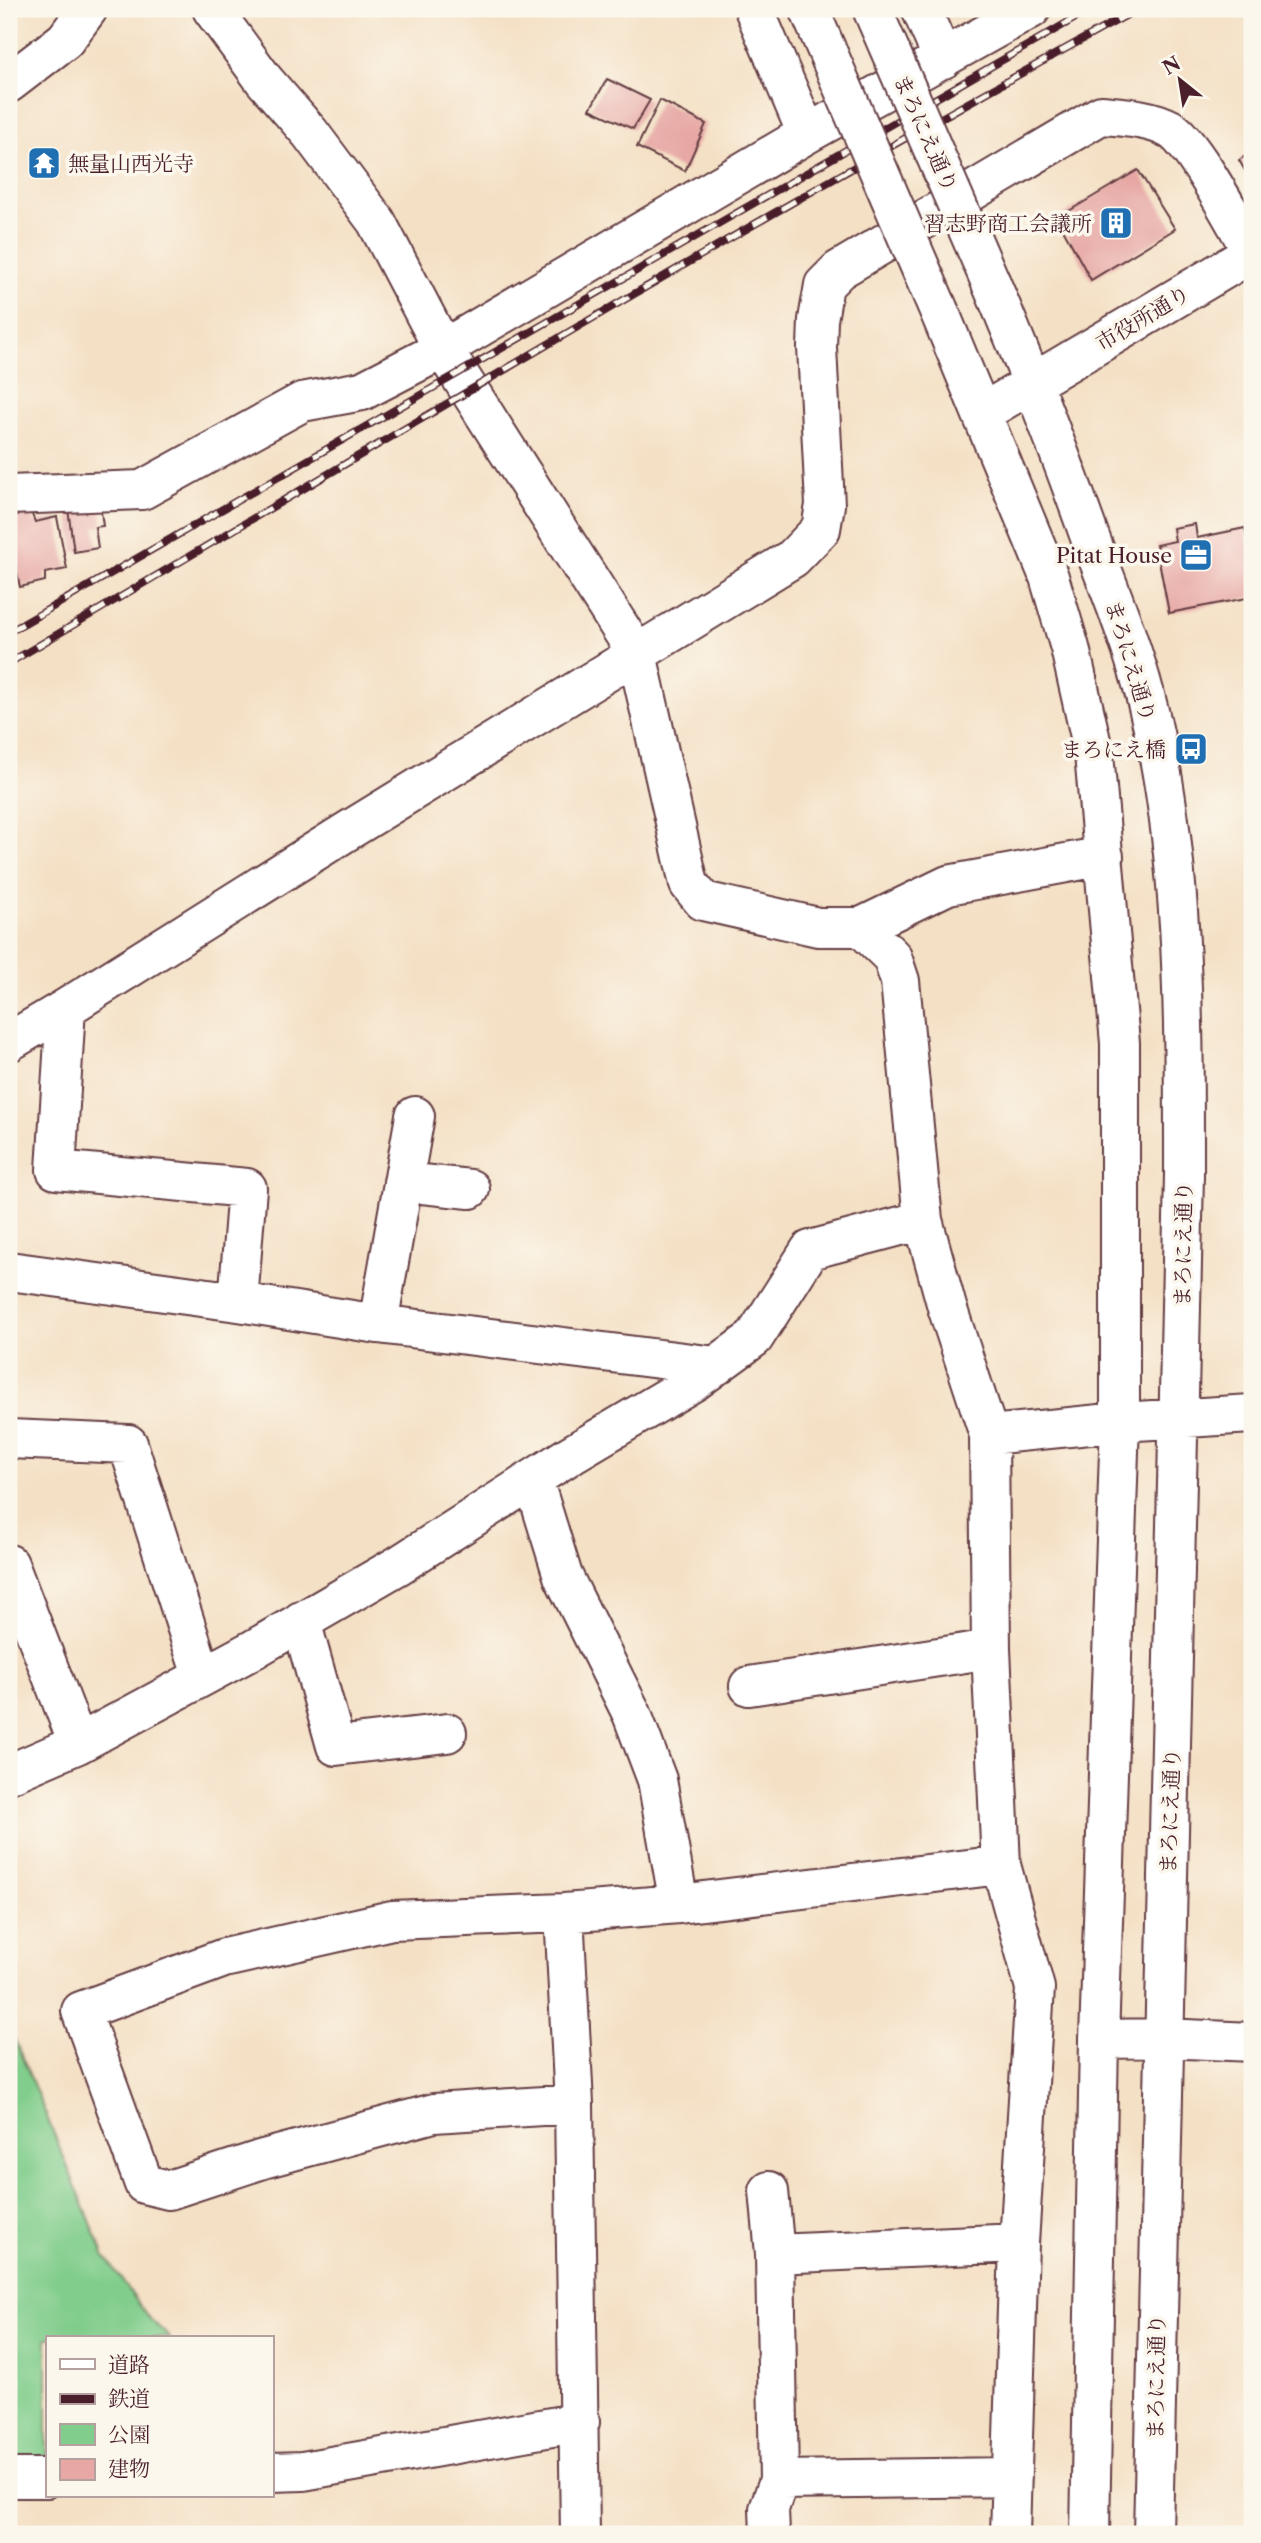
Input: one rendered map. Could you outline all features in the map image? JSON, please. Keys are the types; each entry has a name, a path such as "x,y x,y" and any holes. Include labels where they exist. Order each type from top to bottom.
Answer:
{"street":[{"path":"9,83 65,40 88,9"},
{"path":"212,9 264,80 310,133 376,221 443,349 637,654 689,884 703,901 818,927 861,928 948,885 1104,856"},
{"path":"754,9 807,134"},
{"path":"809,9 940,313 1049,577 1070,648 1094,754 1120,1043 1119,1422 1099,2039 1090,2534"},
{"name":"まろにえ通り","path":"872,9 1034,384 1124,627 1145,695 1160,766 1174,863 1184,1027 1180,1419 1153,2534"},
{"path":"921,9 943,59"},
{"path":"9,495 142,490 302,402 362,391 443,349 807,134 1031,9"},
{"path":"9,1042 793,558 821,529 825,505 818,320 824,285 839,270 1101,115 1136,118 1172,130 1197,159 1252,253"},
{"name":"市役所通り","path":"982,413 1252,253"},
{"path":"861,928 892,957 900,981 923,1220 947,1307 989,1435 991,1649 1001,1865 1035,1988 1019,2243 1010,2534"},
{"path":"66,1008 56,1171 247,1188 238,1302"},
{"path":"378,1324 415,1116"},
{"path":"403,1182 470,1189"},
{"path":"9,1774 78,1744 399,1565 572,1454 695,1381 754,1338 810,1250 923,1220"},
{"path":"9,1271 378,1324 716,1366"},
{"path":"989,1435 1119,1422 1252,1415"},
{"path":"9,1439 128,1444 202,1676"},
{"path":"533,1479 563,1576 632,1714 657,1780 679,1904"},
{"path":"9,1565 78,1744"},
{"path":"301,1621 336,1746 447,1733"},
{"path":"750,1686 991,1649"},
{"path":"574,2104 434,2113 263,2159 169,2190 144,2184 81,2011 224,1958 392,1920 564,1913 679,1904 1001,1865"},
{"path":"564,1913 574,2104 580,2534"},
{"path":"1099,2039 1164,2038 1252,2042"},
{"path":"769,2192 775,2254 779,2480 769,2509 770,2534"},
{"path":"775,2254 1019,2243"},
{"path":"273,2472 303,2471 580,2422"},
{"path":"779,2480 1012,2477"},
{"path":"9,2478 46,2478"}],"green space":[{"path":"9,2026 105,2257 149,2318 168,2336 46,2336 46,2460 9,2462"}],"building":[{"path":"607,79 650,100 633,129 590,109"},
{"path":"660,100 706,124 685,171 637,147"},
{"path":"1252,152 1252,183 1239,160"},
{"name":"習志野商工会議所","path":"1138,170 1175,229 1091,280 1057,218"},
{"path":"100,504 103,526 95,527 98,548 74,552 68,509"},
{"path":"31,512 35,522 57,517 67,569 45,573 45,581 20,587 9,534 9,516"},
{"path":"1195,524 1197,538 1245,528 1252,565 1252,597 1169,613 1156,545 1175,541 1173,528"}],"railway":[{"path":"9,632 1091,9"},
{"path":"9,663 712,249 1138,9"}],"place":[{"name":"無量山西光寺","path":"44,163"},
{"name":"習志野商工会議所","path":"1116,223"},
{"name":"Pitat House","path":"1196,555"},
{"name":"まろにえ橋","path":"1191,749"}]}
